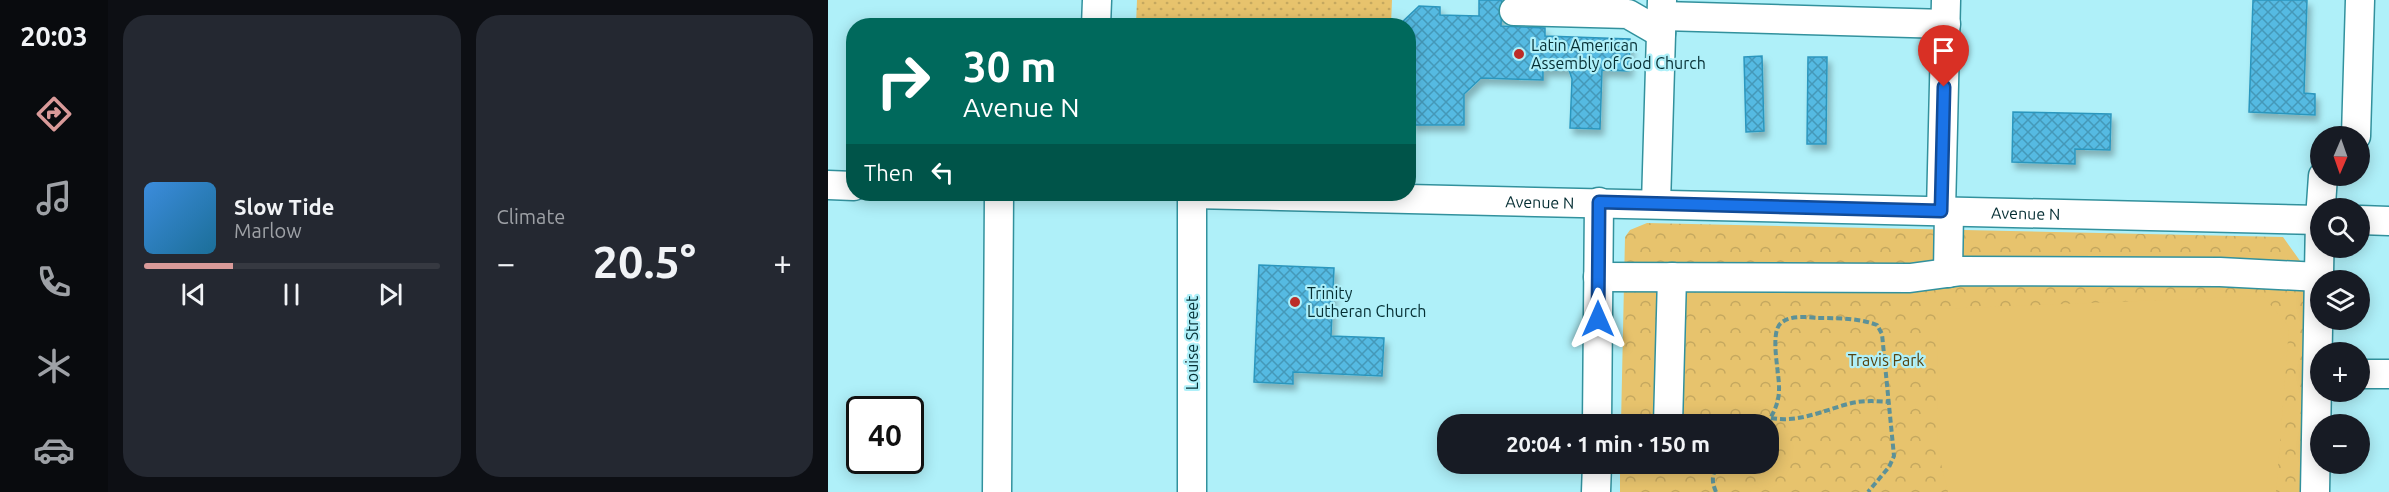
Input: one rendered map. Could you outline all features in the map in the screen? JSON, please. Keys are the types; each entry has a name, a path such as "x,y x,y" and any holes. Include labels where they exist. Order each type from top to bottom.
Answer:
{"street":[{"path":"1096,0 1096,18"},
{"path":"2356,126 2360,0"},
{"path":"1514,11 1662,16 1946,12 1947,273"},
{"path":"1656,204 1662,16"},
{"path":"828,185 846,186"},
{"name":"Avenue N","path":"1416,198 2310,219"},
{"path":"997,492 999,201"},
{"name":"Louise Street","path":"1192,201 1192,492"},
{"path":"1597,414 1599,202"},
{"path":"2370,220 2389,221"},
{"path":"1598,277 1910,278 1962,271 2220,272 2310,277"},
{"path":"1668,414 1672,277"},
{"path":"2370,374 2389,374"},
{"path":"2315,492 2318,402"},
{"path":"1596,474 1596,492"}],"path":[{"path":"1773,414 1778,403 1779,390 1775,337 1778,326 1783,321 1802,317 1867,321 1877,325 1882,334 1894,456 1889,467 1868,492"},
{"path":"1779,418 1798,419 1851,403 1890,402"},
{"path":"1714,474 1712,482 1716,492"}],"green space":[{"path":"1137,0 1392,0 1391,18 1136,18"},
{"name":"Travis Park","path":"1647,223 2283,237 2308,272 2303,492 1620,492 1620,474 1779,474 1779,414 1621,414 1625,237 1630,230"},
{"path":"2263,296 2289,327 2276,492 1948,492 1937,447 1938,309"}],"building":[{"name":"Latin American Assembly of God Church","path":"1479,0 1502,0 1501,26 1545,28 1545,36 1630,39 1629,71 1602,70 1600,129 1570,128 1572,79 1569,70 1543,70 1543,80 1481,78 1464,94 1464,125 1416,125 1416,18 1406,18 1419,6 1440,7 1440,15 1479,16"},
{"path":"2253,0 2307,0 2304,93 2315,94 2315,115 2249,112"},
{"path":"1762,56 1764,131 1746,132 1744,57"},
{"path":"1808,57 1827,57 1826,144 1807,144"},
{"path":"2013,112 2111,114 2110,150 2075,149 2075,164 2012,162"},
{"name":"Trinity Lutheran Church","path":"1259,265 1334,268 1331,336 1384,338 1382,376 1293,372 1293,384 1254,382"}],"place":[{"name":"Latin American Assembly of God Church","path":"1519,54"},
{"name":"Trinity Lutheran Church","path":"1295,302"}],"route":[{"path":"1598,319 1599,202 1941,211 1944,87"}]}
